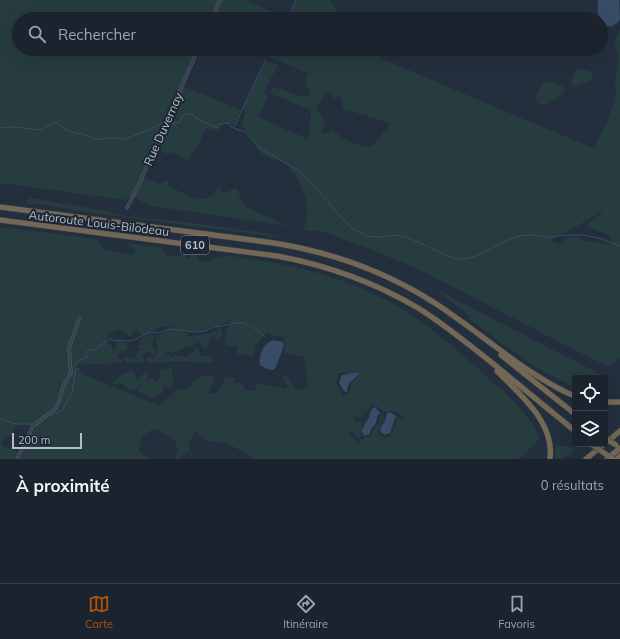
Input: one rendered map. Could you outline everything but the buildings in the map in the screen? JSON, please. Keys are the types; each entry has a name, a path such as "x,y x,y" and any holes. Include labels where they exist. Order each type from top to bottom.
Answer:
{"highway":[{"name":"Autoroute Louis-Bilodeau","path":"0,207 274,242 317,251 356,264 396,281 428,299 463,323"},
{"name":"Autoroute Louis-Bilodeau","path":"0,220 269,255 317,265 364,281 405,301 441,323 481,355"},
{"path":"463,323 532,372 556,387 572,395"},
{"path":"463,323 572,412"},
{"path":"481,355 572,429"},
{"path":"481,355 525,400 540,418 549,437 551,447 550,459"},
{"path":"608,402 620,402"},
{"path":"608,441 620,431"},
{"path":"607,459 620,448 608,440"},
{"path":"596,447 614,459"},
{"path":"586,459 601,447"},
{"path":"617,459 620,456"}],"street":[{"path":"215,12 220,0"},
{"name":"Rue Duvernay","path":"127,208 144,174 195,56"},
{"path":"17,459 33,426 55,409 59,402 63,387 72,370 69,348 79,319"}],"green space":[{"path":"0,0 246,0 273,12 12,12 12,56 193,56 180,85 241,110 234,124 224,124 216,131 206,128 198,145 188,160 178,156 175,152 167,154 153,147 141,176 159,184 168,180 170,187 190,196 202,199 214,194 219,187 223,193 237,188 242,203 248,208 288,226 152,206 130,196 126,200 0,183"},
{"path":"296,0 329,0 337,11 290,12"},
{"path":"620,28 620,358 608,367 420,270 324,232 304,230 307,213 306,200 299,181 286,164 261,154 241,124 245,112 243,109 266,61 279,65 269,81 264,93 268,96 258,117 308,139 311,110 272,94 271,90 273,87 276,87 300,96 310,96 305,79 309,74 268,56 379,56 380,58 592,148 607,124 613,106 616,93 615,79 619,59 614,45","holes":["330,92 333,99 341,96 343,109 391,123 371,147 350,142 333,130 326,134 321,132 325,122 316,108 326,94","601,211 602,213 586,226 609,235 612,242 607,244 585,241 577,237 568,238 559,244 550,240 576,227"]},
{"path":"579,69 589,71 594,75 591,80 576,87 572,86 573,76"},
{"path":"546,81 562,86 565,91 547,105 541,105 536,101 537,95 540,87"},
{"path":"30,198 107,211 118,215 177,221 278,236 28,204 26,201"},
{"path":"0,227 97,239 104,249 132,255 135,253 135,250 127,243 163,248 166,256 180,256 182,254 186,254 186,258 191,257 191,253 195,254 199,260 211,262 212,259 224,256 238,257 300,268 340,280 396,305 430,328 508,395 529,420 540,439 519,459 251,459 252,457 225,442 222,443 205,440 196,431 188,444 190,449 189,452 182,455 180,459 176,459 176,442 162,432 154,430 145,435 139,445 139,452 150,459 19,459 35,427 31,425 17,424 11,437 6,435 1,445 18,452 15,459 0,459","holes":["230,320 224,341 226,346 237,347 237,354 254,356 255,346 268,332 275,336 283,337 286,344 284,353 304,357 308,388 298,391 285,374 283,379 288,387 286,389 258,383 255,391 245,390 242,383 234,382 234,378 226,377 218,392 208,394 215,378 211,375 199,377 185,390 178,389 160,406 87,376 76,365 121,363 122,360 117,356 120,351 126,350 128,346 126,343 118,341 116,347 112,351 112,347 105,339 110,332 119,329 128,336 132,336 133,331 136,330 145,336 155,330 170,327 173,327 158,336 155,340 158,347 157,351 153,359 149,355 146,361 147,363 184,361 199,363 213,362 212,355 201,356 198,347 196,347 193,353 189,353 186,357 175,355 171,358 165,352 168,351 173,353 184,348 194,346 197,340 203,348 209,347 208,344 211,336 218,340 222,335 222,330 220,327 211,334 190,337 186,332 182,332 182,330 205,330 214,326 219,326","356,371 359,372 359,375 351,385 350,393 344,396 336,383 339,374 352,373","370,406 377,406 383,412 388,411 399,413 403,417 397,420 392,435 385,438 379,434 378,431 384,419 384,416 382,415 378,424 374,428 372,435 364,438 358,444 348,433 355,431 355,436 361,437 362,422 356,422 354,416 359,418 370,408"]},
{"path":"435,289 601,375 572,375 572,386 532,365 469,319 471,317"},
{"path":"150,334 155,337 151,345 154,349 154,354 152,355 148,351 142,355 144,359 143,363 126,363 123,357 134,359 138,351 143,349 137,347 143,337 148,337"},
{"path":"166,368 172,369 173,385 170,389 165,385 162,393 150,398 148,395 137,392 141,384 134,390 129,390 121,383 115,385 112,383 126,372 132,371 135,373 136,381 146,371 149,374 146,381 152,377 155,382 159,379 160,370"},
{"path":"556,443 558,446 566,446 576,450 563,458 555,459"}],"water":[{"path":"598,0 619,0 620,19 615,25 608,26 608,12 598,12"},
{"path":"273,340 283,342 284,345 276,367 273,370 267,369 260,365 260,357 264,347"},
{"path":"357,372 359,374 350,383 347,392 344,391 339,383 341,376"},
{"path":"375,407 381,414 377,416 376,423 371,429 370,434 364,436 362,431 363,428 371,410"},
{"path":"390,412 397,417 395,418 390,433 384,435 380,431 381,427 385,421 387,413"}],"waterway":[{"path":"290,12 296,0"},
{"path":"234,127 266,59"},
{"path":"169,124 180,122 182,116 192,114 197,119 217,128 219,124 229,123 231,127 245,132 260,148 301,172 352,228 367,236 379,237 397,235 406,237 459,259 481,254 509,240 524,235 548,237 581,235 600,239 620,246"},
{"path":"0,128 15,127 40,130 55,122 67,130 95,139 119,138 123,140 164,122"},
{"path":"75,365 76,362 87,357 86,354 88,350 94,350 110,338 111,340 132,341 148,333 158,333 170,329 196,332 205,331 214,327 242,323 252,327 265,337"},
{"path":"63,408 72,393 76,368"},
{"path":"46,417 63,409"},
{"path":"0,419 16,424 31,424"},
{"path":"36,426 41,422"}]}
